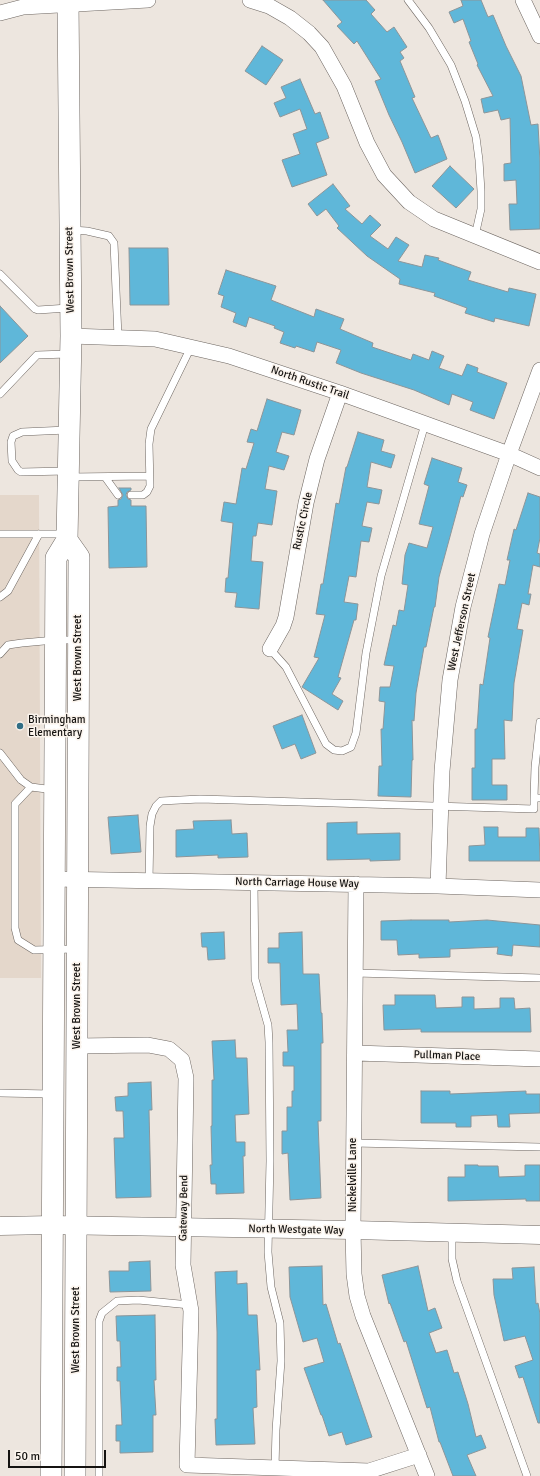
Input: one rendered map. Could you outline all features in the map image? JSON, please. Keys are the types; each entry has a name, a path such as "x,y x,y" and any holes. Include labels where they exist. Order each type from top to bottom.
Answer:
{"main road":[{"name":"West Brown Street","path":"51,1476 56,558 67,537 70,345 68,3"},
{"name":"West Brown Street","path":"67,537 79,558 76,1476"}],"street":[{"path":"0,14 23,7 68,3 148,0"},
{"path":"250,0 269,6 290,18 309,33 322,47 344,86 367,143 384,175 409,202 434,219 540,262"},
{"path":"522,0 540,36"},
{"name":"North Rustic Trail","path":"70,345 118,337 155,339 229,356 340,393 509,454 540,468"},
{"name":"West Jefferson Street","path":"438,886 440,807 450,680 463,607 482,534 509,454 540,370"},
{"name":"Rustic Circle","path":"270,648 283,626 286,617 306,503 317,459 340,393"},
{"name":"North Carriage House Way","path":"54,879 356,884 540,890"},
{"name":"Nickelville Lane","path":"356,884 353,1230 354,1274 363,1316 427,1476"},
{"name":"Gateway Bend","path":"77,1046 148,1045 169,1049 182,1060 186,1078 183,1265 191,1311 188,1465 275,1468"},
{"name":"Pullman Place","path":"355,1052 540,1059"},
{"name":"North Westgate Way","path":"0,1226 52,1225 269,1230 353,1230 540,1235"},
{"path":"275,1468 369,1471 419,1454"}],"lane":[{"path":"408,0 429,28 450,65 465,101 476,137 479,160 481,209 475,236"},
{"path":"70,230 87,231 109,236 114,243 118,337"},
{"path":"0,274 35,309 70,308"},
{"path":"0,394 37,356 70,345"},
{"path":"131,495 143,495 147,492 150,486 149,444 151,429 191,347"},
{"path":"270,648 286,667 326,744 334,750 342,751 351,747 356,733 366,653 381,576 425,424"},
{"path":"69,430 22,432 13,436 11,442 12,461 21,472 106,477 150,476"},
{"path":"106,477 118,495"},
{"path":"0,534 39,534 67,537"},
{"path":"0,598 8,591 39,534"},
{"path":"0,654 8,645 55,640 78,640"},
{"path":"149,881 150,826 152,814 156,806 161,801 200,799 534,809 537,798 535,767 540,722"},
{"path":"0,753 21,780 31,787 54,790"},
{"path":"31,787 15,804 15,928 18,940 34,950 78,948"},
{"path":"254,883 255,979 268,1025 269,1042 270,1168 268,1252 271,1287 280,1323 281,1361 275,1468"},
{"path":"355,973 540,978"},
{"path":"0,1093 53,1094"},
{"path":"354,1143 540,1147"},
{"path":"452,1233 452,1259 457,1282 527,1476"},
{"path":"99,1476 99,1321 102,1313 117,1301 138,1300 190,1305"}],"shaded area":[{"name":"Birmingham Elementary","path":"0,495 39,495 41,978 0,978"}],"building":[{"path":"323,0 366,0 375,10 371,14 387,32 394,27 407,47 400,52 404,58 400,61 415,97 412,98 431,138 438,135 447,159 415,173 375,81 381,79 357,41 354,44 337,26 342,22"},
{"path":"461,0 481,0 488,17 493,15 521,76 531,125 538,124 540,162 540,229 510,230 509,204 517,204 516,180 504,181 504,164 511,163 510,118 501,120 498,110 484,113 481,99 493,96 477,65 478,64 469,42 471,41 463,19 454,23 449,12 463,6"},
{"path":"262,46 283,60 266,85 245,71"},
{"path":"300,79 315,114 320,112 329,138 316,143 327,175 292,187 282,160 300,154 293,134 307,129 300,109 280,117 274,103 286,98 281,87"},
{"path":"450,166 474,189 456,208 432,186"},
{"path":"333,184 350,206 345,209 362,224 370,215 381,225 370,236 388,249 396,237 409,245 398,261 422,267 425,255 439,258 438,260 471,272 468,280 508,292 509,288 536,294 529,326 495,318 494,322 465,313 467,308 434,296 435,293 399,284 400,279 367,256 337,228 339,226 326,209 317,216 308,204"},
{"path":"129,248 168,248 169,305 130,305"},
{"path":"226,270 276,286 271,300 314,317 316,309 344,319 340,329 373,343 372,347 411,360 413,354 429,360 432,351 444,356 439,368 462,376 467,364 478,368 477,372 507,383 494,419 470,410 473,402 452,394 449,405 414,390 361,373 336,363 341,350 317,342 314,352 296,346 295,348 280,343 284,332 274,328 275,326 249,317 246,327 233,322 236,313 221,307 224,296 218,294"},
{"path":"0,306 28,336 0,363"},
{"path":"267,399 301,410 294,435 282,432 276,452 289,456 284,470 269,466 265,489 277,491 272,525 258,523 256,536 253,536 251,561 263,562 259,609 235,607 237,593 225,592 226,578 228,578 233,523 221,521 224,502 236,504 242,468 246,469 254,443 247,442 251,429 257,431"},
{"path":"358,432 384,440 381,451 395,455 391,468 371,462 367,487 382,490 379,504 367,502 362,526 372,528 369,542 361,541 356,577 349,576 344,602 358,604 356,620 354,620 338,677 341,678 332,694 343,701 338,710 302,687 319,658 314,657 325,615 316,614 321,584 323,584 336,503 339,504 346,467"},
{"path":"432,458 462,468 458,482 467,485 463,497 461,496 439,577 435,607 426,647 424,647 416,693 414,721 412,720 413,760 411,797 378,796 379,766 382,766 381,729 383,729 385,702 379,701 380,687 390,687 394,666 384,665 393,625 396,626 399,610 404,611 408,585 402,584 405,555 409,543 427,548 433,527 419,524 429,486 424,484"},
{"path":"119,488 131,488 126,495 128,499 131,500 131,506 146,506 147,567 109,568 108,507 118,506 118,500 121,499 123,495"},
{"path":"528,493 540,497 540,538 537,553 540,554 540,567 533,565 528,594 531,594 529,605 522,603 517,629 523,630 514,683 512,721 504,720 505,759 492,759 492,785 507,785 507,800 472,800 472,768 475,768 475,729 477,729 480,684 483,685 490,638 488,637 499,584 505,585 510,560 507,560 514,529 516,530"},
{"path":"302,715 316,753 301,759 295,744 282,749 273,726"},
{"path":"138,815 141,852 111,854 108,817"},
{"path":"231,820 232,834 247,833 248,857 218,858 218,855 176,857 176,830 194,829 193,821"},
{"path":"357,822 357,834 400,833 400,860 327,860 327,823"},
{"path":"484,827 498,827 498,837 526,837 526,828 539,828 540,861 469,861 469,846 485,845"},
{"path":"449,920 449,922 487,920 540,925 540,947 513,945 512,956 497,954 498,947 450,949 450,957 419,958 419,954 398,955 397,940 381,940 381,921"},
{"path":"224,932 225,959 208,960 207,947 202,947 201,933"},
{"path":"302,932 303,974 319,974 322,1013 323,1043 321,1043 321,1121 318,1121 321,1198 290,1200 288,1153 282,1154 282,1131 287,1131 287,1107 292,1107 292,1091 294,1091 294,1066 283,1066 283,1052 288,1052 287,1030 298,1030 297,1004 281,1005 280,963 268,963 268,948 279,948 279,933"},
{"path":"395,995 435,995 436,1008 462,1007 462,997 474,997 474,1009 500,1008 500,998 514,998 515,1009 530,1008 531,1032 421,1032 421,1029 384,1030 383,1005 395,1005"},
{"path":"235,1040 236,1058 247,1058 249,1114 235,1115 236,1142 245,1142 245,1156 243,1156 244,1193 216,1194 216,1184 211,1184 210,1165 212,1165 212,1080 214,1080 212,1041"},
{"path":"151,1082 152,1110 149,1110 151,1197 116,1198 114,1138 124,1138 123,1111 116,1111 115,1097 128,1096 128,1083"},
{"path":"421,1091 450,1091 450,1094 526,1091 526,1094 540,1094 540,1113 509,1114 510,1127 498,1127 497,1115 471,1116 471,1127 456,1127 456,1123 421,1123"},
{"path":"465,1165 498,1166 499,1177 525,1176 525,1165 540,1165 540,1201 526,1201 526,1199 448,1201 448,1177 465,1177"},
{"path":"150,1261 151,1291 110,1292 109,1271 129,1271 129,1262"},
{"path":"322,1266 323,1305 326,1304 338,1344 340,1343 372,1437 346,1445 342,1432 329,1436 321,1415 304,1368 324,1362 317,1338 303,1342 290,1297 289,1267"},
{"path":"418,1266 428,1311 435,1308 442,1328 429,1333 436,1353 447,1350 454,1373 458,1372 476,1437 481,1435 486,1448 467,1455 476,1476 453,1476 439,1442 430,1407 427,1408 406,1341 404,1342 390,1303 389,1304 382,1275"},
{"path":"534,1267 536,1304 538,1303 540,1314 540,1423 538,1423 523,1377 519,1378 515,1366 533,1360 525,1336 504,1341 494,1295 493,1279 513,1279 512,1268"},
{"path":"237,1271 237,1284 247,1283 248,1315 257,1315 260,1370 256,1370 257,1407 253,1408 255,1444 216,1445 215,1419 217,1419 217,1332 215,1272"},
{"path":"155,1315 156,1380 154,1380 156,1415 153,1415 153,1452 120,1453 120,1441 116,1441 116,1425 122,1425 120,1381 117,1381 117,1367 121,1367 120,1341 117,1341 116,1316"}],"place":[{"name":"Birmingham Elementary","path":"20,726"}]}
